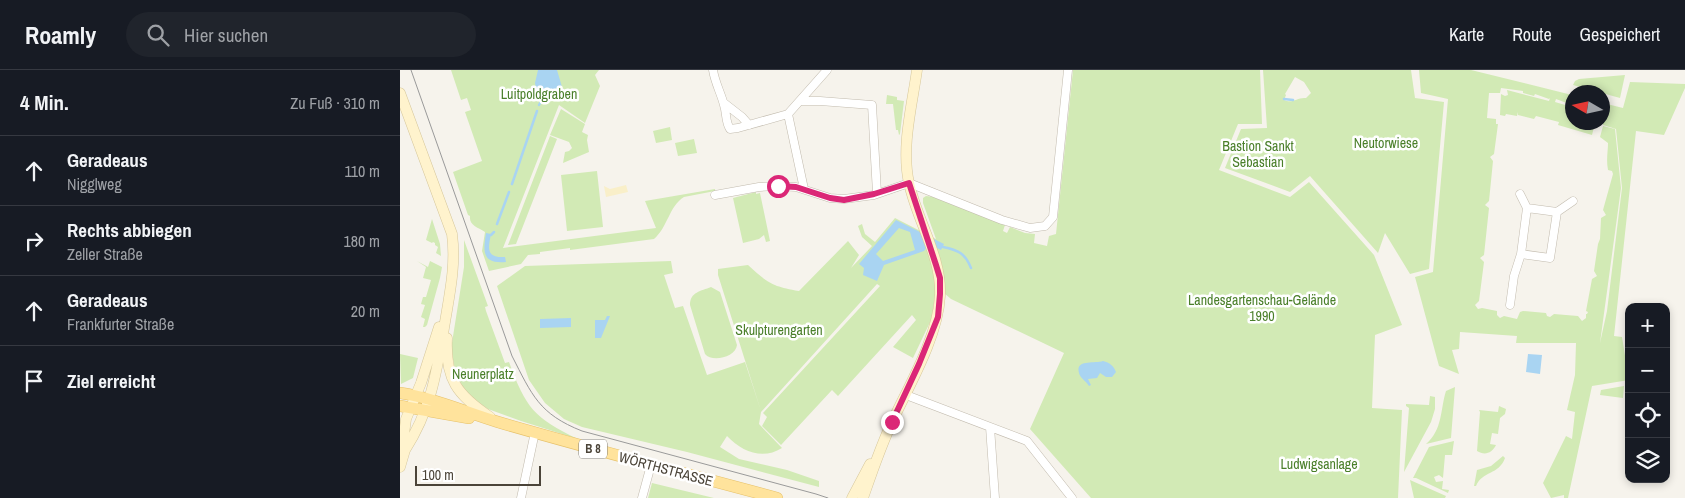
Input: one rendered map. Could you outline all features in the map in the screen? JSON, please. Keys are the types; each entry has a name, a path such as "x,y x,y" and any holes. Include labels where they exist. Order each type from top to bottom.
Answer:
{"main road":[{"name":"WÖRTHSTRASSE","path":"400,393 430,400 498,422 651,465 777,498"},
{"name":"WÖRTHSTRASSE","path":"405,407 498,422"}],"street":[{"path":"712,70 724,103 726,123 730,129 788,114 827,70"},
{"path":"852,498 885,439 906,395 935,325 940,294 940,278 909,183 907,164 907,138 917,70"},
{"path":"715,195 770,186 804,189 830,198 844,200 859,198 909,183 1002,220 1030,228 1045,226 1052,217 1068,70"},
{"name":"B 8","path":"400,94 452,234 454,266 450,295 436,378 425,411"},
{"path":"801,101 872,105 877,193"},
{"path":"724,103 749,125"},
{"path":"788,114 804,189"},
{"path":"1510,305 1514,276 1521,254 1527,208 1520,194"},
{"path":"1527,208 1557,212 1573,201"},
{"path":"1521,254 1550,258 1557,212"},
{"name":"B 8","path":"405,407 416,396 450,295"},
{"name":"B 8","path":"450,295 447,344 449,366 454,383 467,400 498,422"},
{"path":"906,395 1027,441 1072,498"},
{"path":"400,467 404,450 405,407"},
{"path":"404,450 412,439 425,411"},
{"path":"990,427 995,498"},
{"path":"522,498 535,432"},
{"path":"863,498 885,439"},
{"path":"642,498 651,465"}],"green space":[{"name":"Luitpoldgraben","path":"451,70 599,70 595,75 600,86 585,123 559,105 503,248 656,228 645,201 715,189 715,191 684,197 675,206 659,234 654,239 540,252 540,254 528,255 521,264 489,271 482,251 485,232 474,226 471,222 453,172 482,161 465,112 471,110 467,98 461,100"},
{"path":"1073,70 1260,70 1262,124 1238,124 1219,170 1290,197 1309,182 1374,255 1402,325 1375,335 1372,408 1402,410 1398,498 1091,498 1030,429 1064,353 951,299 944,293 935,295 932,318 913,358 893,347 916,320 912,315 838,396 832,390 781,445 762,426 767,417 763,413 880,286 877,284 761,412 759,424 782,448 775,452 753,453 739,446 727,436 720,447 739,459 787,470 819,481 819,487 687,452 582,427 564,419 545,403 529,380 497,286 525,266 671,261 673,273 664,275 675,308 683,306 707,375 745,362 761,411 718,275 718,269 748,265 771,283 783,288 799,291 848,241 859,255 851,268 872,246 862,237 858,226 862,224 865,234 875,242 895,218 936,239 923,203 923,198 926,196 935,197 1005,225 1003,231 1007,233 1010,227 1025,233 1035,234 1034,243 1047,246 1049,236 1056,234"},
{"name":"Neutorwiese","path":"1263,70 1411,70 1415,98 1444,102 1429,269 1410,274 1385,233 1378,253 1310,176 1290,192 1225,168 1241,129 1267,128","holes":["1295,77 1304,82 1311,93 1306,98 1290,101 1284,100 1285,94"]},
{"path":"1419,70 1471,70 1565,93 1565,102 1556,99 1555,102 1565,105 1565,127 1558,125 1559,122 1536,116 1534,119 1518,115 1518,112 1517,116 1500,115 1501,94 1508,95 1507,90 1549,101 1550,98 1501,88 1500,93 1489,93 1487,118 1496,119 1496,124 1498,124 1494,154 1490,157 1493,161 1489,201 1485,205 1489,208 1484,255 1480,258 1484,262 1479,301 1475,305 1478,309 1497,311 1497,315 1500,318 1504,316 1517,319 1520,312 1523,311 1546,313 1550,317 1554,314 1578,316 1582,321 1586,318 1592,279 1597,276 1594,271 1600,239 1601,218 1606,215 1603,210 1613,174 1612,171 1608,170 1608,143 1600,137 1602,130 1610,130 1610,128 1615,129 1621,188 1600,343 1607,311 1622,188 1616,129 1610,127 1610,105 1623,108 1630,82 1685,84 1685,88 1664,135 1636,131 1614,336 1622,337 1625,355 1625,381 1592,386 1568,498 1564,498 1564,495 1551,498 1543,483 1566,436 1572,439 1575,412 1567,410 1575,375 1576,343 1516,343 1517,336 1460,332 1459,349 1452,350 1459,374 1439,366 1415,277 1433,272 1448,99 1421,93"},
{"path":"1625,75 1620,98 1610,95 1610,85 1573,85 1579,79"},
{"path":"887,95 904,101 899,135 898,130 896,130 893,104 886,104"},
{"path":"561,109 585,124 582,132 588,135 589,152 563,163 565,152 572,148 569,142 550,135"},
{"path":"670,127 672,140 656,143 653,131"},
{"path":"1575,130 1593,130 1592,135"},
{"path":"550,136 557,139 516,244 508,245"},
{"path":"694,139 697,153 678,156 675,143"},
{"path":"597,171 603,227 567,231 561,175"},
{"path":"756,192 756,194 760,193 770,241 766,242 764,235 759,239 743,243 733,198"},
{"path":"432,219 440,244 441,256 436,253 438,247 435,243 426,240"},
{"name":"Neunerplatz","path":"464,240 488,306 485,307 486,311 505,363 509,362 521,390 533,410 551,425 578,439 488,409 468,396 456,375 451,349 464,267"},
{"path":"417,261 428,267 430,261 442,267 425,327 423,327 425,319 421,317 425,305 421,304 423,297 426,297 431,280 423,278 426,267"},
{"path":"711,287 720,292 737,345 733,353 718,358 708,357 705,354 690,305 694,295"},
{"path":"400,354 418,358 413,378 401,384"},
{"path":"1624,386 1623,398 1600,395 1601,390"},
{"path":"1455,387 1451,438 1426,444 1438,426 1446,391"},
{"path":"1430,396 1435,397 1435,409 1431,422 1404,472 1409,408 1406,404 1429,405"},
{"path":"1499,406 1506,409 1505,414 1500,418 1498,434 1492,433 1490,444 1496,445 1488,453 1480,453 1477,451 1479,410 1498,412"},
{"path":"1454,441 1452,455 1445,455 1443,478 1439,475 1434,477 1436,482 1443,481 1442,489 1449,490 1448,493 1413,478 1429,447"},
{"path":"1503,456 1505,458 1499,467 1482,478 1474,486 1477,470 1491,466"},
{"path":"1410,480 1446,496 1445,498 1414,498"},
{"path":"652,483 714,498 648,498"}],"sand":[{"path":"626,185 628,192 606,197 604,186 610,189"}],"water":[{"path":"538,70 557,70 562,87 537,94 535,83"},
{"path":"896,220 944,244 941,250 929,244 924,251 884,265 877,281 863,275 864,268 859,264","holes":["899,228 910,232 915,250 883,261 876,254"]},
{"path":"486,233 491,234 489,248 491,254 505,257 506,262 488,259 484,246"},
{"path":"607,316 610,316 601,338 595,338 595,320 605,320"},
{"path":"571,318 571,327 540,328 540,319"},
{"path":"1528,354 1542,355 1540,374 1526,372"},
{"path":"1103,361 1111,365 1116,372 1112,377 1106,377 1100,373 1097,378 1088,379 1091,385 1089,386 1080,375 1080,366 1086,363"}],"waterway":[{"path":"539,105 543,98 542,92"},
{"path":"1284,99 1293,100"},
{"path":"512,184 537,111"},
{"path":"497,224 509,192"},
{"path":"491,235 494,232"},
{"path":"943,247 960,253 971,268"}],"tram line":[{"path":"411,70 512,356 538,402 556,418 582,431 828,498"}],"route":[{"path":"778,186 796,187 830,198 844,200 859,198 909,183 940,278 940,299 935,325 906,395 892,422"}],"park label":[{"name":"Bastion Sankt Sebastian","path":"1258,154"},
{"name":"Landesgartenschau-Gelände 1990","path":"1262,308"},
{"name":"Skulpturengarten","path":"779,330"},
{"name":"Ludwigsanlage","path":"1319,464"}]}
